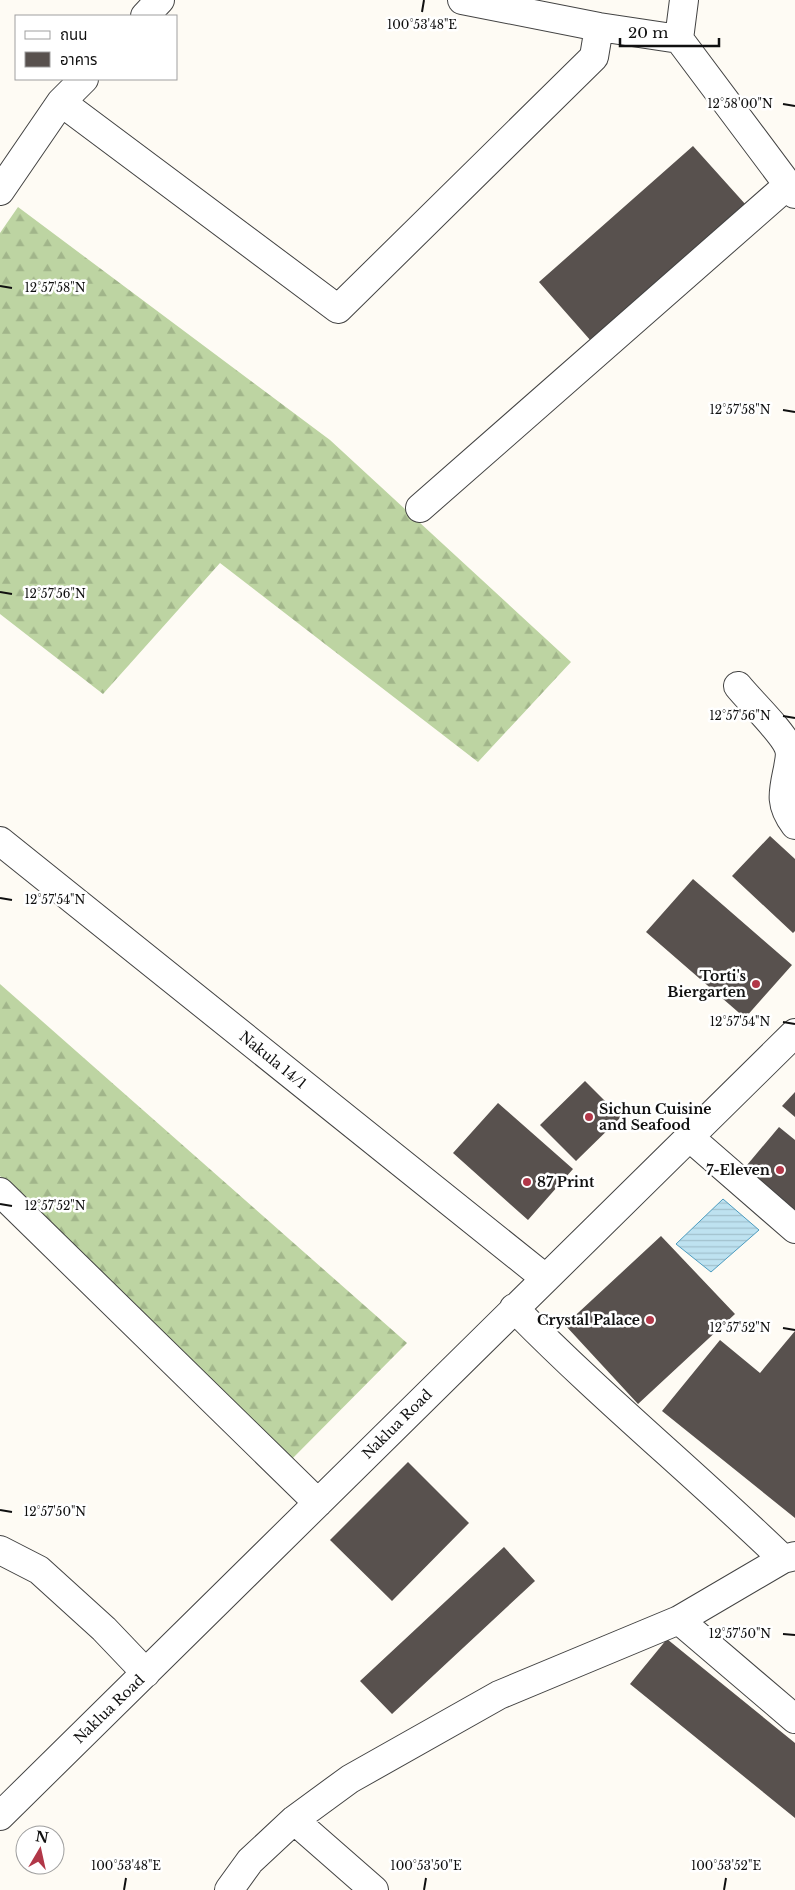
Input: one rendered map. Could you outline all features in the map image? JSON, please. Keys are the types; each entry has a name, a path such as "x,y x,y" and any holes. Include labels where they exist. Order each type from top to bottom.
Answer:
{"street":[{"path":"146,15 160,0"},
{"path":"462,0 599,27 679,39"},
{"path":"420,508 791,189 679,39 684,0"},
{"path":"61,102 338,309 594,57 599,27"},
{"path":"0,191 61,102 83,80"},
{"path":"738,686 778,731 789,747 790,756 783,804 795,826"},
{"name":"Nakula 14/1","path":"0,841 545,1278"},
{"name":"Naklua Road","path":"0,1816 688,1136 795,1033"},
{"path":"688,1136 795,1229"},
{"path":"0,1192 318,1503"},
{"path":"229,1890 250,1861 294,1820 350,1779 499,1695 679,1620 789,1558 602,1394 514,1308"},
{"path":"0,1550 39,1570 104,1629 146,1672"},
{"path":"679,1620 795,1719"},
{"path":"294,1820 374,1890"}],"green space":[{"path":"18,207 330,440 571,662 478,762 220,563 103,694 0,614 0,233"},
{"path":"0,984 407,1343 287,1464 0,1176"}],"water":[{"path":"723,1199 759,1230 711,1272 676,1244"}],"building":[{"path":"693,146 746,205 591,341 539,282"},
{"path":"770,836 795,859 795,931 793,933 732,876"},
{"path":"693,879 792,965 745,1018 646,932"},
{"path":"585,1081 621,1117 576,1161 540,1125"},
{"path":"795,1092 795,1117 782,1106"},
{"path":"498,1103 573,1169 528,1220 453,1153"},
{"path":"779,1127 795,1140 795,1215 742,1171"},
{"name":"Crystal Palace","path":"661,1236 735,1314 638,1404 565,1325"},
{"path":"795,1331 795,1518 662,1411 720,1340 760,1373"},
{"path":"408,1462 469,1523 392,1601 330,1540"},
{"path":"504,1547 535,1581 392,1714 360,1681"},
{"path":"667,1639 795,1743 795,1818 630,1684"}],"place":[{"name":"Torti's Biergarten","path":"756,984"},
{"name":"Sichun Cuisine and Seafood","path":"589,1117"},
{"name":"7-Eleven","path":"780,1170"},
{"name":"87 Print","path":"527,1182"},
{"name":"Crystal Palace","path":"650,1320"}]}
